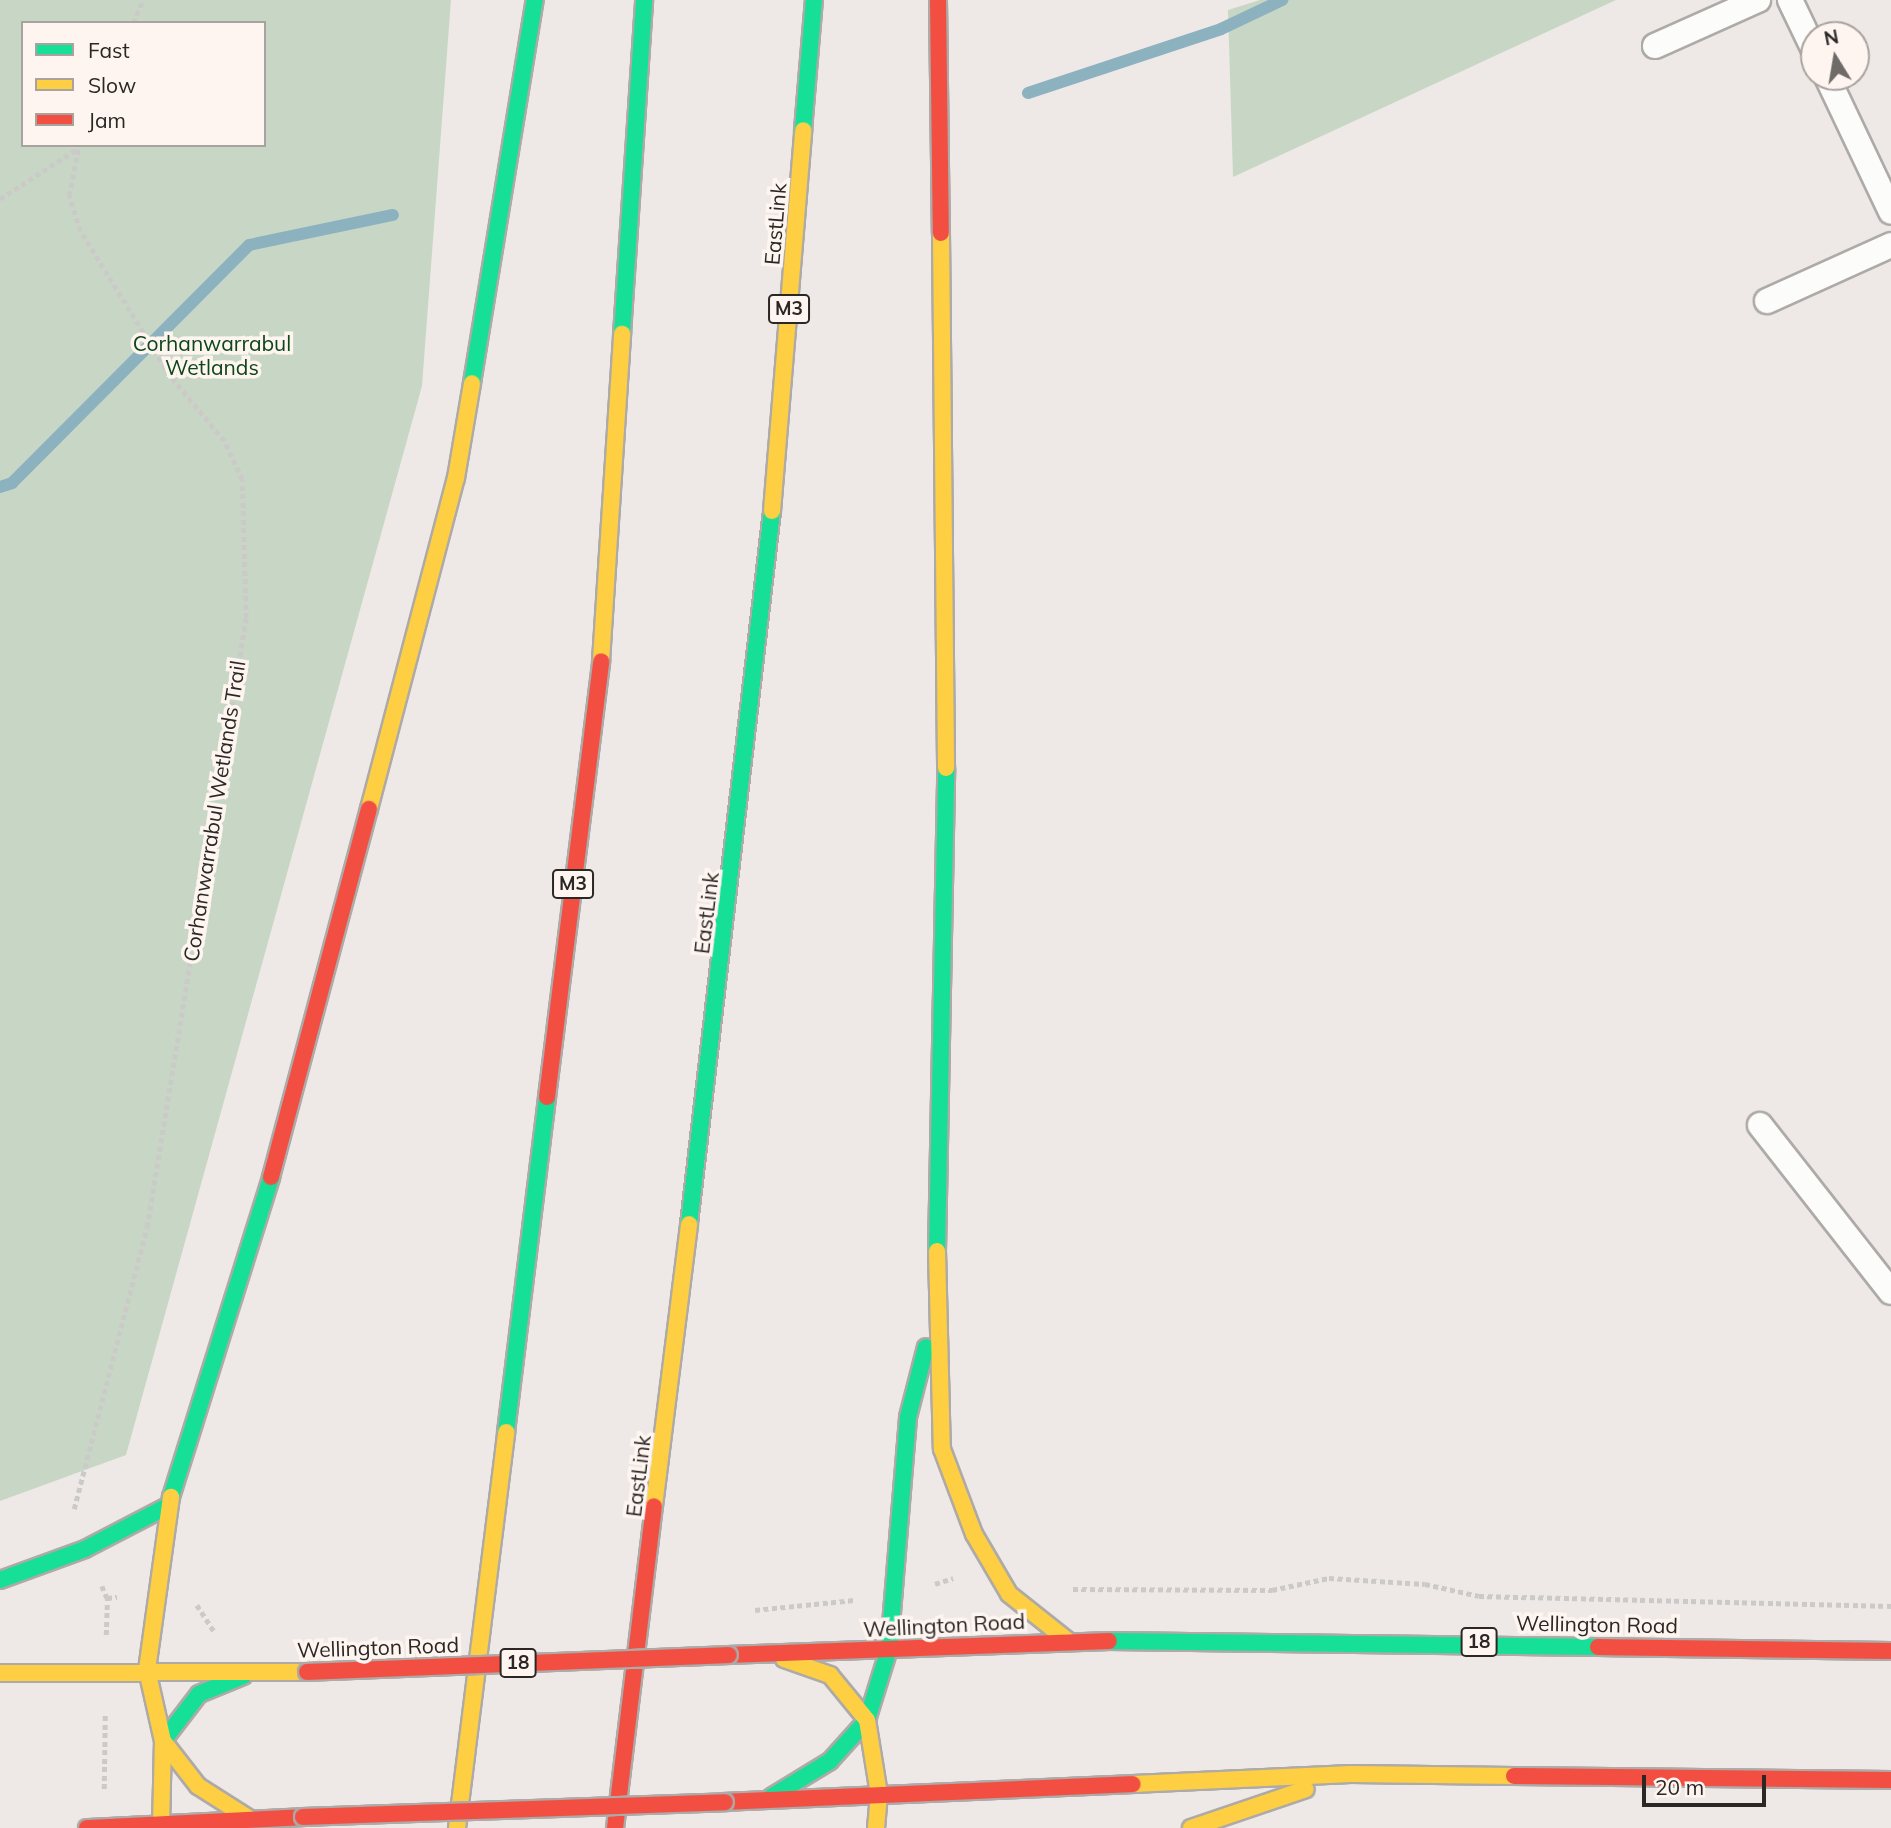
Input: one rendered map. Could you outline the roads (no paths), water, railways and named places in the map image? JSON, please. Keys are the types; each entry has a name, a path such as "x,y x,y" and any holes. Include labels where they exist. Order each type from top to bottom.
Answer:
{"highway":[{"path":"161,1826 163,1741 147,1670 168,1506 285,1133 456,478 535,0"},
{"name":"M3","path":"457,1828 601,659 644,0"},
{"name":"EastLink","path":"615,1828 763,618 814,0"},
{"path":"938,0 947,689 936,1311 942,1449 974,1534 1009,1594 1068,1640"},
{"path":"766,1800 830,1761 867,1720 889,1649 908,1417 936,1311"},
{"path":"0,1580 85,1549 168,1506"},
{"name":"Wellington Road","path":"0,1673 147,1670 307,1672 1068,1640 1891,1651"},
{"path":"772,1654 830,1675 867,1720 880,1794 876,1828"},
{"path":"163,1741 200,1694 253,1671"},
{"path":"163,1741 198,1786 250,1819"},
{"path":"1191,1828 1352,1774"},
{"path":"87,1828 1352,1774 1891,1780"}],"lane":[{"path":"1655,46 1758,0"},
{"path":"1790,0 1800,21"},
{"path":"1834,91 1891,212"},
{"path":"1766,300 1891,244"},
{"path":"1760,1125 1891,1292"}],"waterway":[{"path":"1028,93 1221,29 1282,0"},
{"path":"0,487 12,483 249,245 393,215"}],"park label":[{"name":"Corhanwarrabul Wetlands","path":"212,355"}]}
